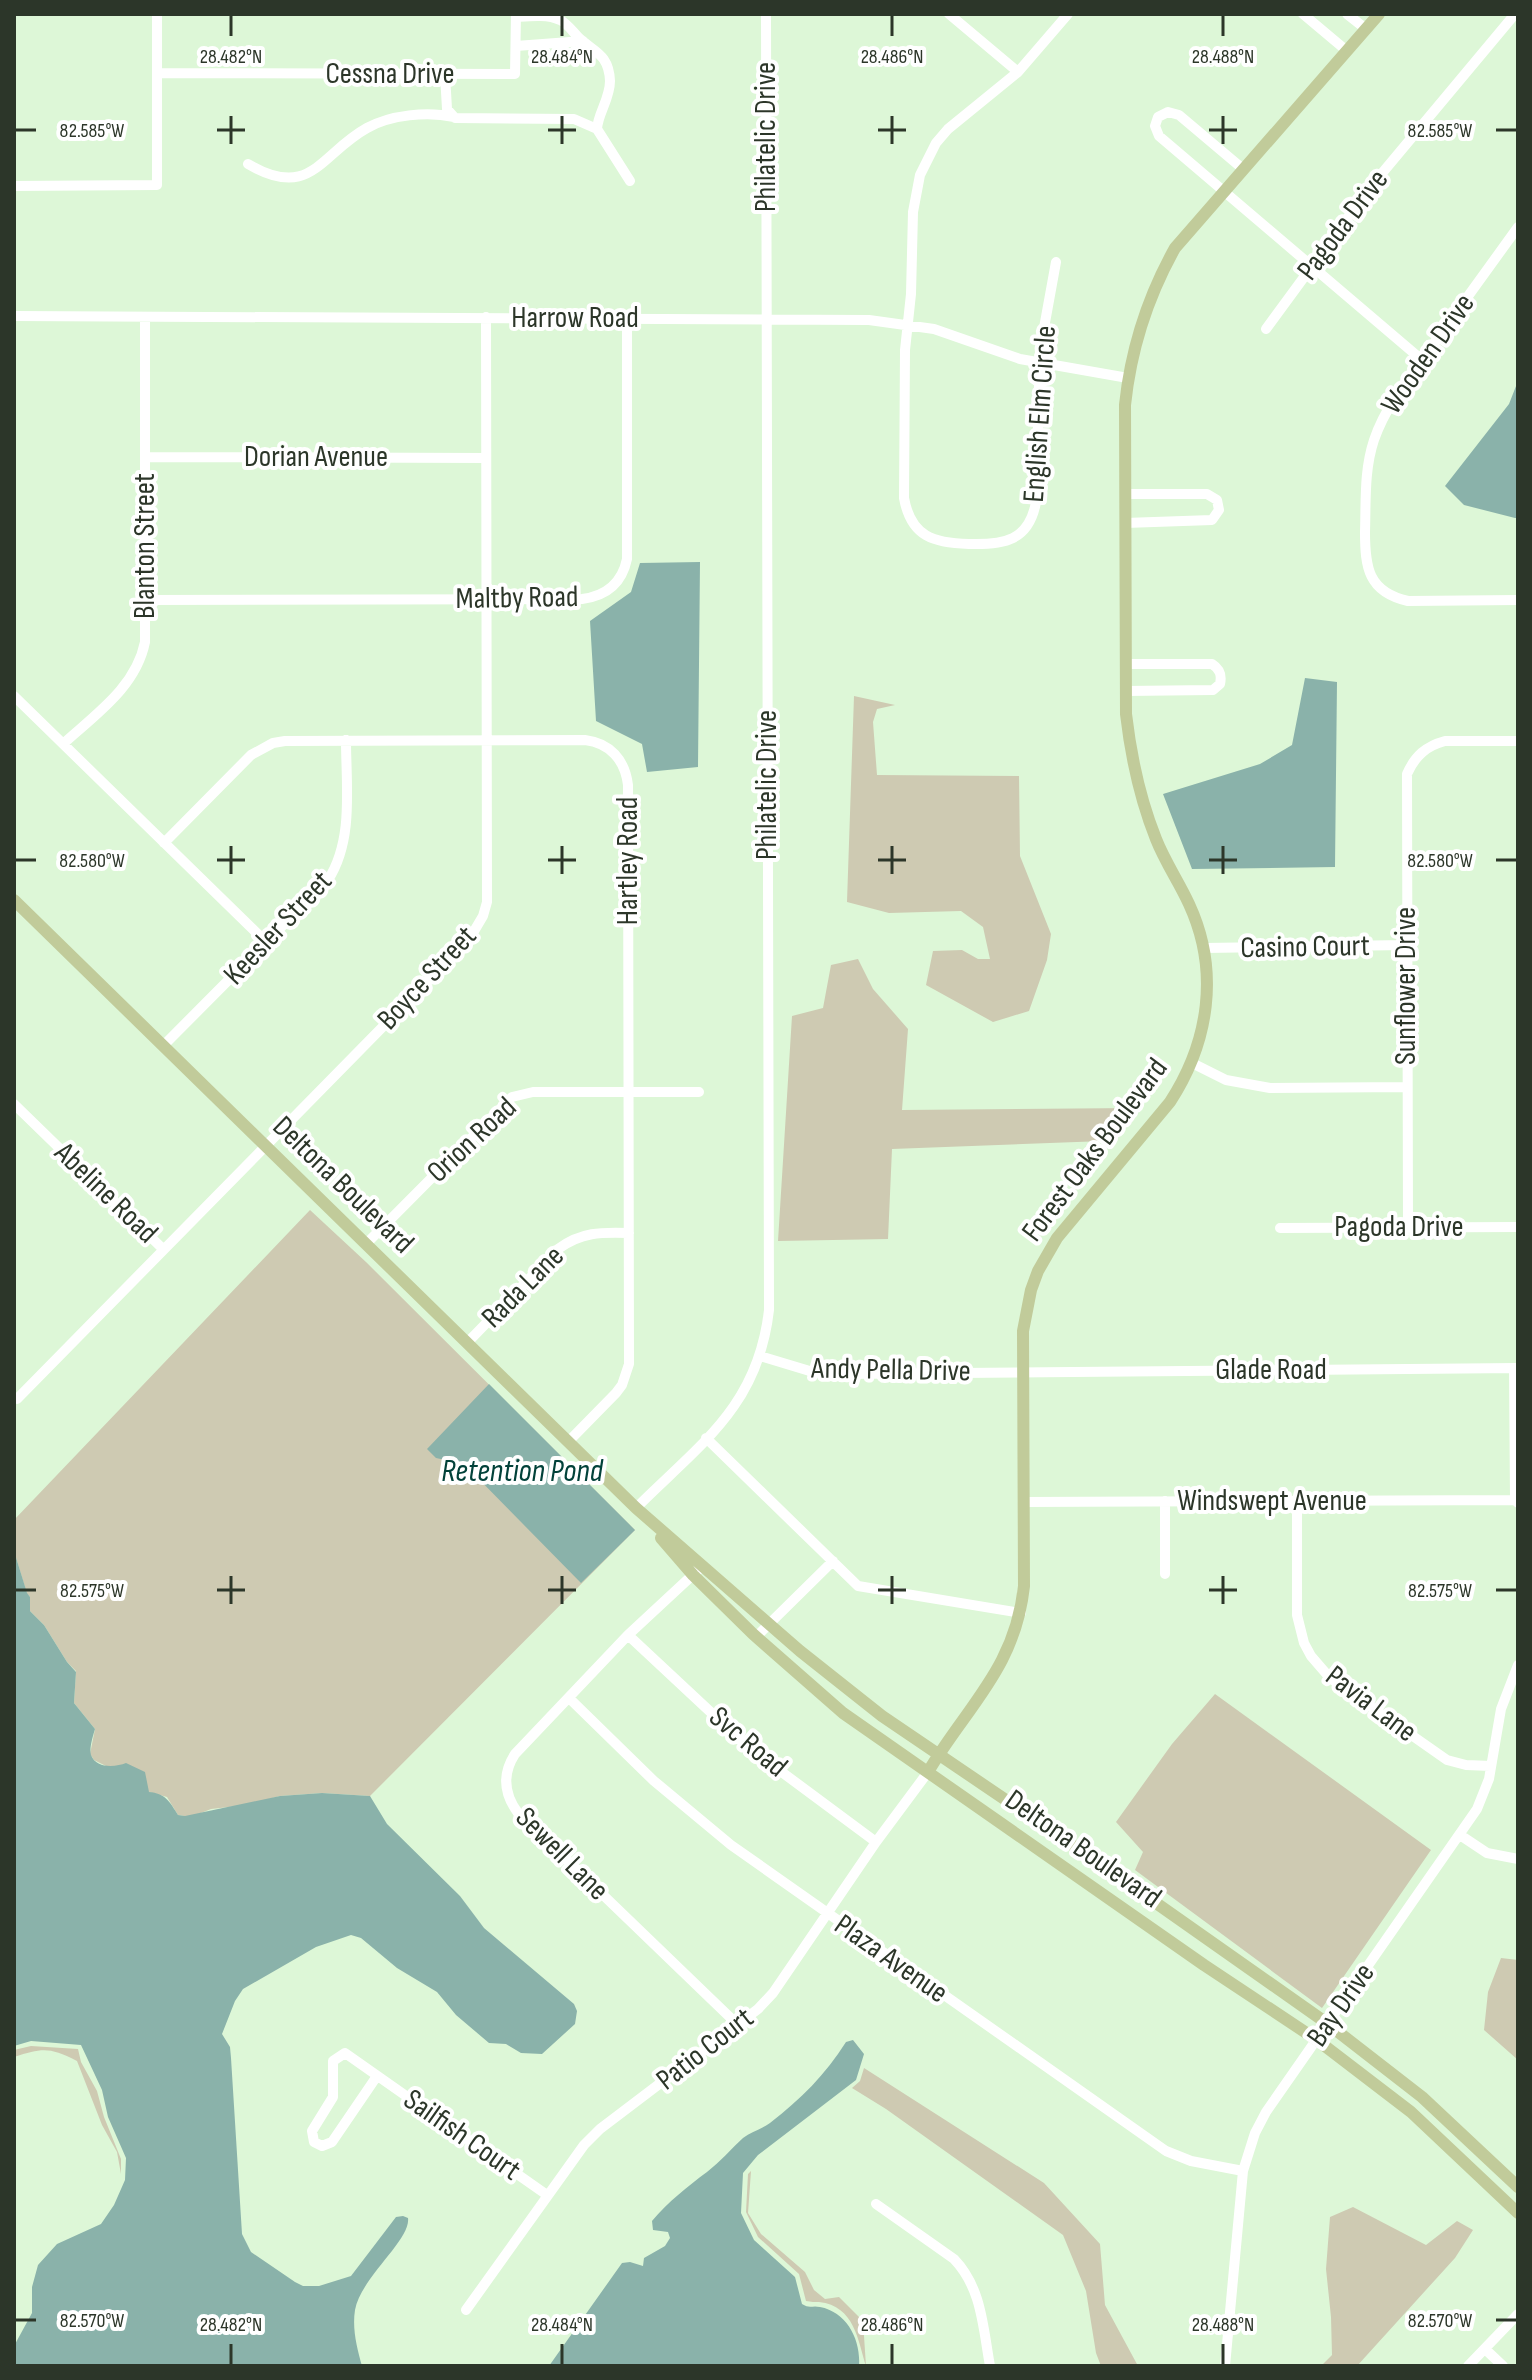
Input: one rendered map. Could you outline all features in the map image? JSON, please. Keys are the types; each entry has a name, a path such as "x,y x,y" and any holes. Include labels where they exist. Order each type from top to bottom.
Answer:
{"main road":[{"name":"Forest Oaks Boulevard","path":"928,1772 998,1671 1021,1613 1024,1586 1023,1371 1026,1309 1032,1287 1047,1253 1170,1102 1192,1063 1206,1013 1204,948 1189,904 1157,841 1145,809 1130,747 1125,691 1125,405 1139,328 1159,276 1175,248 1379,14"},
{"name":"Deltona Boulevard","path":"14,901 636,1508 698,1570 756,1637 843,1713 1317,2040 1411,2112 1518,2213"},
{"name":"Deltona Boulevard","path":"698,1570 769,1622 838,1683 1328,2024 1422,2097 1518,2187"},
{"path":"1102,1894 1116,1874"}],"street":[{"path":"14,186 157,185 157,14"},
{"name":"Philatelic Drive","path":"636,1508 727,1418 741,1399 760,1356 769,1310 766,14"},
{"path":"949,14 1018,72"},
{"path":"908,324 913,212 917,184 927,159 948,129 1018,72 1068,14"},
{"path":"1303,14 1347,51"},
{"path":"1347,14 1366,29"},
{"name":"Pagoda Drive","path":"1266,329 1368,190 1515,14"},
{"path":"516,15 561,20 598,51 609,73 608,98 597,129"},
{"name":"Cessna Drive","path":"157,73 515,74 516,15"},
{"path":"516,46 583,41"},
{"path":"445,74 446,101 453,117"},
{"path":"1243,169 1179,115 1168,112 1158,117 1155,126 1159,136 1422,360"},
{"path":"248,164 275,177 300,176 322,166 348,141 372,125 394,118 437,115 574,119 597,129 630,181"},
{"name":"Wooden Drive","path":"1518,227 1390,405 1374,441 1366,482 1365,557 1368,569 1381,589 1398,599 1518,600"},
{"name":"English Elm Circle","path":"908,324 905,350 904,498 910,519 934,540 999,544 1019,535 1032,518 1036,502 1039,362 1056,262"},
{"name":"Harrow Road","path":"14,316 869,320 908,324 960,337 1020,359 1128,378"},
{"name":"Blanton Street","path":"63,744 119,692 137,669 145,642 145,317"},
{"name":"Boyce Street","path":"17,1399 478,927 487,902 486,317"},
{"name":"Maltby Road","path":"145,600 593,597 610,589 622,574 627,559 627,317"},
{"name":"Dorian Avenue","path":"145,457 486,458"},
{"path":"1125,494 1207,494 1217,500 1219,510 1212,520 1125,523"},
{"path":"1125,664 1212,664 1218,667 1221,677 1220,684 1213,690 1125,691"},
{"path":"14,696 267,943"},
{"name":"Keesler Street","path":"163,1046 328,880 342,853 345,839 346,740"},
{"name":"Hartley Road","path":"164,843 259,749 285,741 593,741 610,749 623,766 628,785 629,1364 627,1375 616,1393 568,1442"},
{"name":"Sunflower Drive","path":"1408,1227 1405,784 1412,764 1427,748 1445,741 1518,741"},
{"name":"Casino Court","path":"1204,948 1406,945"},
{"path":"1192,1063 1226,1080 1270,1088 1407,1087"},
{"name":"Orion Road","path":"366,1244 512,1097 533,1092 699,1092"},
{"name":"Abeline Road","path":"14,1104 163,1249"},
{"name":"Pagoda Drive","path":"1280,1228 1518,1227"},
{"name":"Rada Lane","path":"467,1343 569,1240 595,1232 629,1233"},
{"name":"Andy Pella Drive","path":"760,1356 792,1367 834,1374 1023,1371"},
{"path":"1516,1368 1517,1502"},
{"name":"Glade Road","path":"1023,1371 1516,1368"},
{"path":"706,1438 858,1586 1021,1613"},
{"path":"1165,1501 1165,1574"},
{"name":"Pavia Lane","path":"1297,1501 1297,1615 1304,1643 1311,1656 1330,1678 1447,1760 1491,1766"},
{"name":"Windswept Avenue","path":"1024,1502 1517,1502"},
{"path":"756,1637 833,1561"},
{"name":"Sewell Lane","path":"698,1570 628,1635 510,1762 506,1783 511,1804 739,2026"},
{"name":"Svc Road","path":"628,1635 748,1747 876,1842"},
{"name":"Bay Drive","path":"1225,2366 1243,2171 1255,2133 1266,2112 1485,1795 1501,1709 1518,1665"},
{"name":"Plaza Avenue","path":"569,1698 690,1812 751,1861 1166,2151 1191,2161 1243,2171"},
{"name":"Patio Court","path":"466,2310 570,2161 600,2129 739,2026 773,1993 928,1772"},
{"path":"1460,1835 1487,1853 1518,1859"},
{"name":"Sailfish Court","path":"377,2076 332,2142 322,2146 314,2142 312,2131 333,2097 333,2061 337,2056 350,2054 547,2195"},
{"path":"876,2204 965,2270 976,2292 990,2366"},
{"path":"1468,2366 1518,2314"},
{"path":"1485,2349 1503,2366"}],"shaded area":[{"path":"854,696 895,705 877,709 873,722 877,775 1019,776 1020,856 1051,934 1047,960 1029,1011 993,1022 926,985 933,951 962,950 978,959 990,959 983,927 961,911 889,913 847,902"},
{"path":"858,959 873,989 908,1029 902,1110 1135,1108 1104,1141 892,1149 888,1239 778,1241 792,1016 823,1008 831,965"},
{"path":"310,1210 635,1530 370,1796 322,1793 280,1796 247,1805 211,1809 191,1817 178,1815 167,1797 149,1792 117,1767 106,1766 90,1754 95,1729 74,1703 76,1671 44,1625 30,1611 30,1597 14,1551 14,1520"},
{"path":"1215,1694 1431,1850 1322,2008 1135,1870 1143,1852 1116,1822 1172,1744"},
{"path":"1501,1958 1518,1960 1518,2060 1484,2030 1488,1992"},
{"path":"31,2046 78,2049 81,2062 97,2091 121,2159 121,2174 117,2152 102,2125 77,2061 46,2050 14,2057 14,2050"},
{"path":"864,2068 1044,2183 1100,2244 1105,2305 1138,2366 1101,2366 1086,2291 1063,2235 852,2088 860,2081"},
{"path":"751,2171 748,2213 761,2234 805,2272 814,2290 825,2299 839,2297 863,2321 866,2366 848,2317 831,2305 806,2301 799,2274 758,2237 746,2212 748,2174"},
{"path":"1353,2207 1426,2245 1457,2221 1473,2230 1455,2258 1357,2366 1321,2366 1332,2355 1326,2269 1330,2217"}],"water":[{"path":"1518,381 1518,518 1515,518 1464,505 1445,486 1509,404"},
{"path":"700,562 698,767 647,772 642,744 596,721 590,621 631,592 640,563"},
{"path":"1305,678 1337,682 1335,867 1192,869 1163,794 1260,764 1292,745"},
{"name":"Retention Pond","path":"489,1384 635,1530 581,1583 464,1464 436,1458 427,1449"},
{"path":"14,1551 30,1597 30,1611 44,1625 76,1672 74,1703 95,1729 91,1755 97,1763 112,1766 126,1763 145,1772 149,1792 163,1796 178,1815 185,1816 280,1796 322,1793 370,1796 387,1824 460,1896 484,1928 574,2004 577,2011 575,2024 542,2054 521,2053 506,2044 489,2043 456,2015 437,1992 397,1968 361,1938 351,1935 316,1947 243,1989 235,2001 222,2034 230,2047 242,2234 251,2252 303,2286 319,2286 351,2276 396,2217 408,2218 402,2237 359,2297 354,2317 362,2366 14,2366 14,2346 32,2313 32,2287 38,2265 57,2244 101,2224 125,2180 126,2158 108,2117 102,2090 81,2045 31,2041 14,2046"},
{"path":"853,2040 864,2054 856,2080 758,2155 743,2173 741,2213 754,2240 795,2277 802,2304 830,2310 845,2321 855,2337 859,2366 549,2366 622,2263 643,2266 644,2258 665,2246 670,2238 668,2232 653,2230 652,2221 658,2214 743,2138 767,2125 792,2105 821,2076 846,2042"}]}
